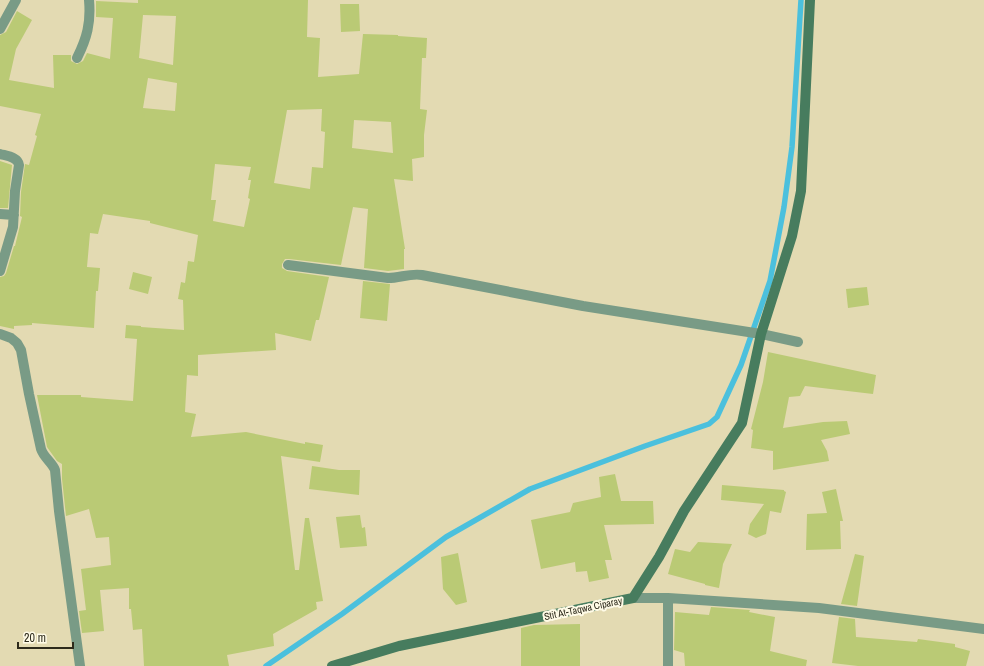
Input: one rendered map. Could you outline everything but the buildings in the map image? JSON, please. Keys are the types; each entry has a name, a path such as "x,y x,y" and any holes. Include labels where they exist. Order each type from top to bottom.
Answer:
{"main road":[{"path":"761,334 792,236 801,191 810,0"},
{"name":"Stit At-Taqwa Ciparay","path":"332,666 399,646 633,598 660,557 684,511 742,423 761,334"}],"street":[{"path":"0,29 16,0"},
{"path":"77,58 89,27 89,0"},
{"path":"0,154 14,158 19,162 19,171 15,191 13,227 0,272"},
{"path":"0,214 14,215"},
{"path":"288,265 388,278 396,278 410,274 422,275 583,306 761,334 798,342"},
{"path":"0,334 11,338 17,343 21,350 41,449 44,456 53,466 54,470 80,666"},
{"path":"633,598 668,598 819,608 984,629"},
{"path":"668,598 668,666"}],"waterway":[{"path":"266,666 342,614 446,537 530,489 709,424 717,417 741,365 770,281 784,207 792,147 801,0"}]}
